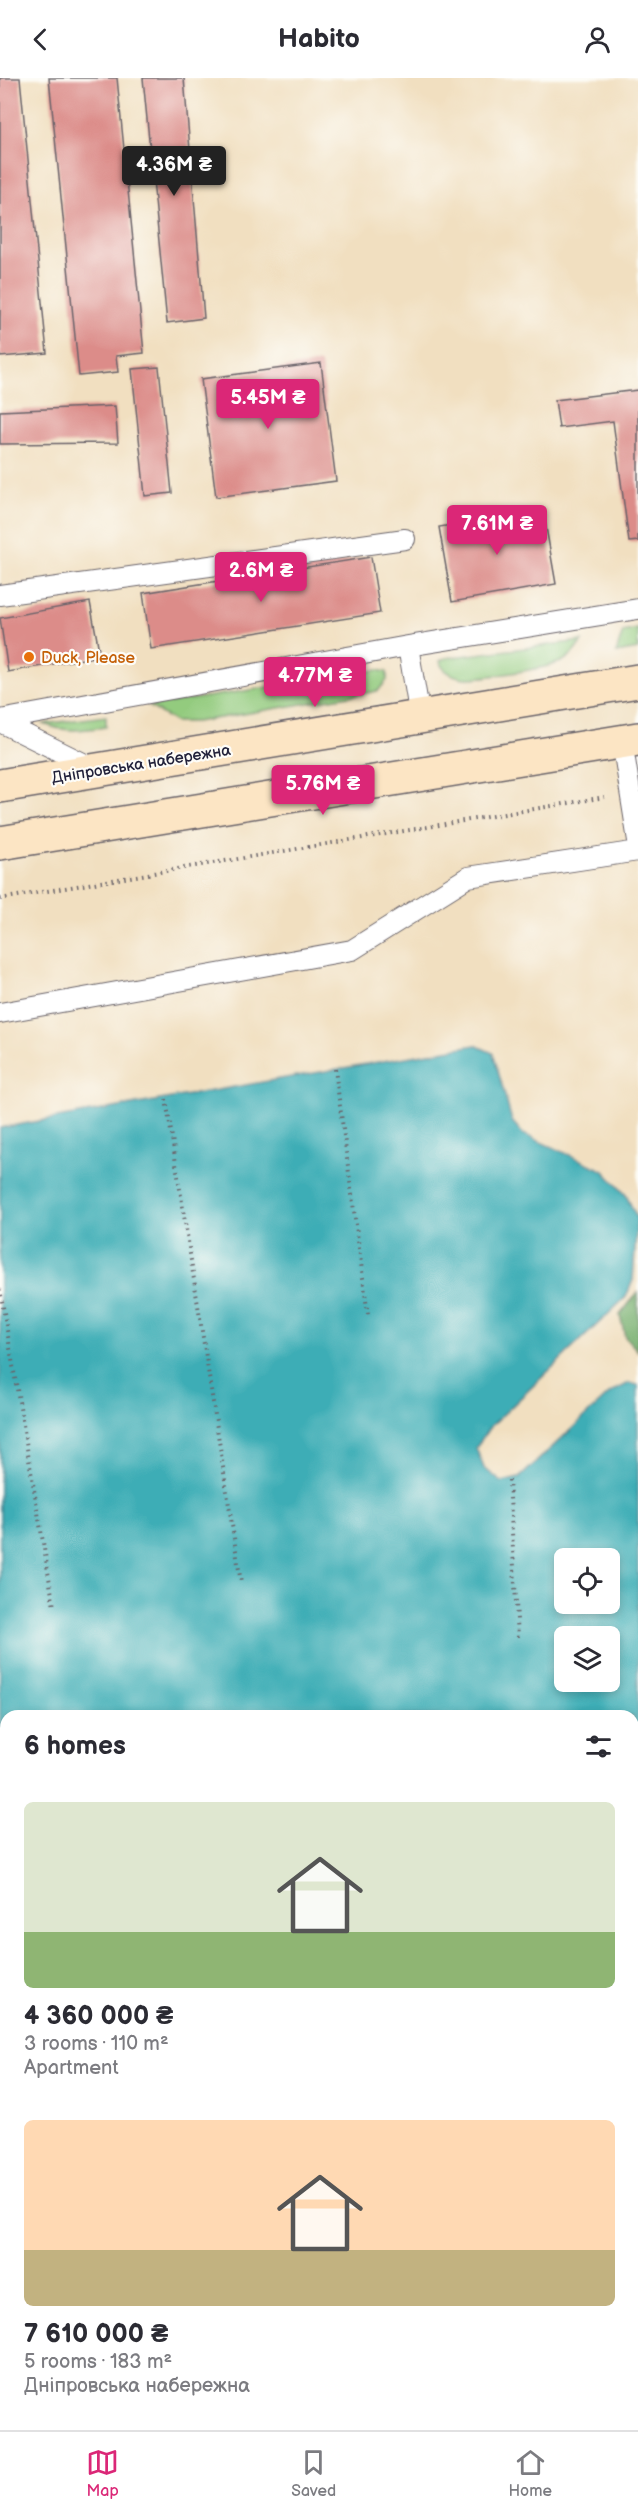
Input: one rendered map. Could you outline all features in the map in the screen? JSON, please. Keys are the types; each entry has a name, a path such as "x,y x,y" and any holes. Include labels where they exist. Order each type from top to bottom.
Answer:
{"main road":[{"name":"Дніпровська набережна","path":"0,786 638,681"},
{"path":"0,843 630,740"}],"lane":[{"path":"0,595 405,539"},
{"path":"0,721 408,646 638,609"},
{"path":"408,646 420,717"},
{"path":"0,721 98,770"},
{"path":"630,740 630,793 638,842"},
{"path":"0,1013 352,950 468,877 638,851"}],"path":[{"path":"0,899 630,793"},
{"path":"335,1070 368,1315"},
{"path":"166,1099 241,1583"},
{"path":"0,1289 54,1608"},
{"path":"509,1480 518,1637"}],"green space":[{"path":"638,629 638,649 616,653 623,632"},
{"path":"582,641 563,661 500,675 465,678 446,671 440,661 445,658"},
{"path":"377,670 387,672 387,680 378,691 196,722 175,722 149,706"},
{"path":"106,716 106,727 67,730 44,724"},
{"path":"638,1292 638,1351 625,1337 620,1315"}],"water":[{"path":"475,1045 493,1053 512,1121 523,1134 603,1170 626,1195 637,1218 633,1280 626,1297 489,1428 476,1448 484,1468 502,1482 519,1478 610,1393 629,1383 638,1385 638,1710 0,1710 0,1128"}],"building":[{"path":"0,78 20,78 47,353 0,357"},
{"path":"49,78 117,78 144,353 116,356 118,372 79,376"},
{"path":"143,78 184,78 204,318 167,323"},
{"path":"321,363 336,481 216,497 201,379"},
{"path":"159,367 172,493 145,496 132,369"},
{"path":"638,390 638,541 629,542 613,421 559,428 555,400"},
{"path":"115,406 118,443 0,444 0,411"},
{"path":"543,510 556,584 452,602 439,527"},
{"path":"371,557 380,613 151,649 143,593"},
{"path":"90,602 100,656 8,672 0,618"}],"place":[{"name":"Duck, Please","path":"29,657"}]}
